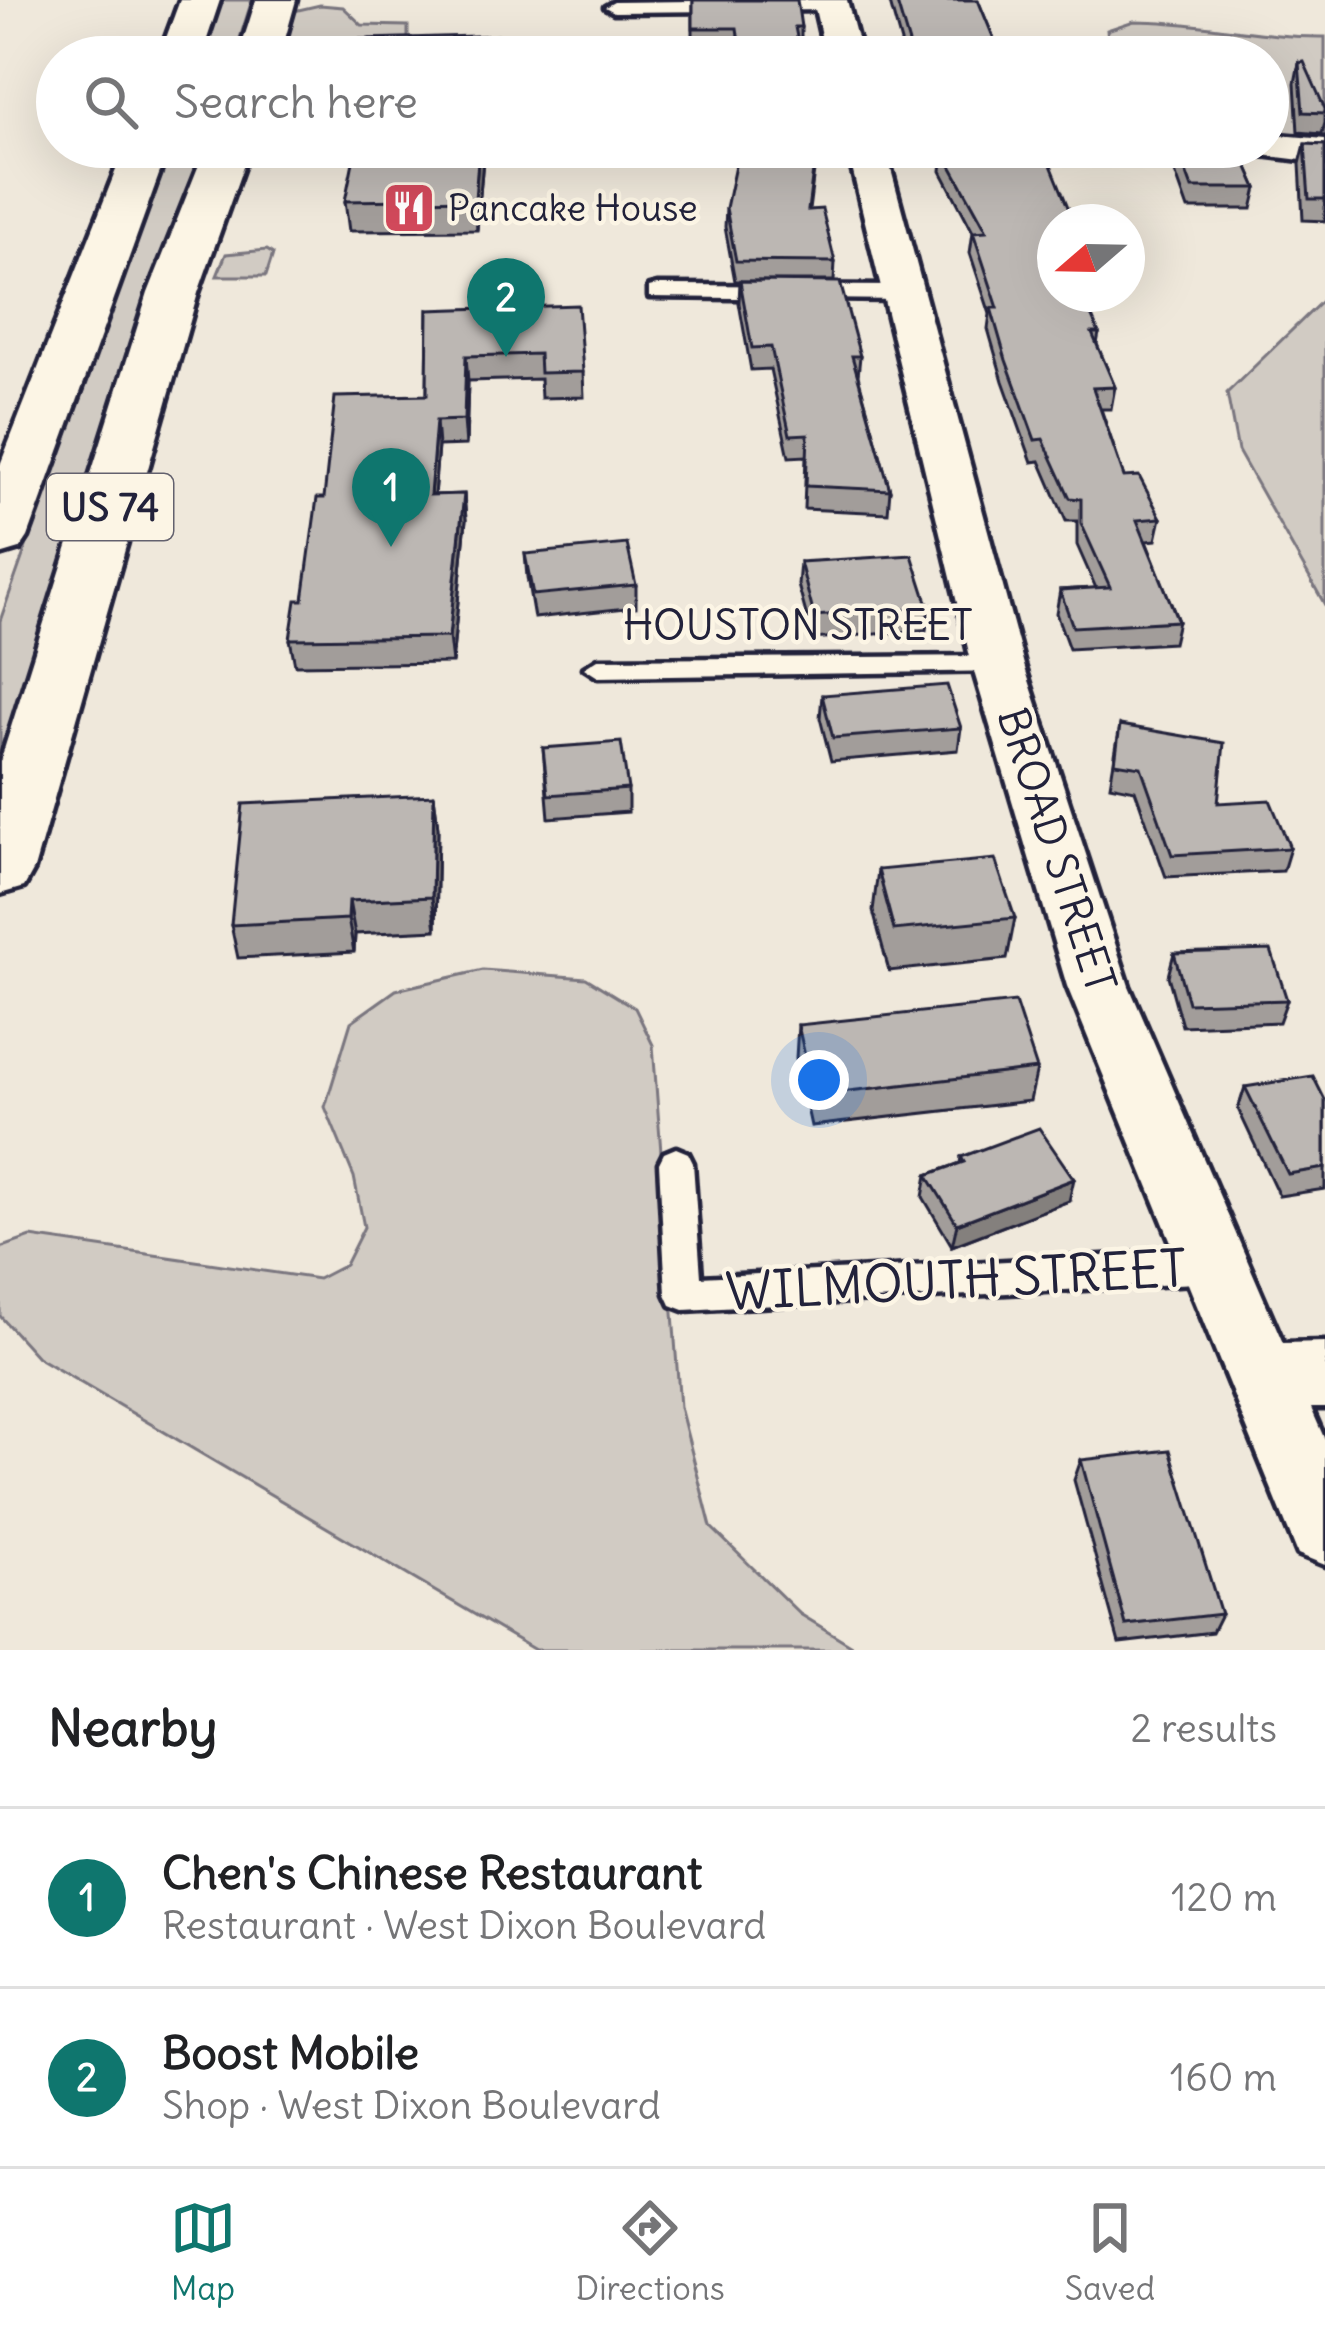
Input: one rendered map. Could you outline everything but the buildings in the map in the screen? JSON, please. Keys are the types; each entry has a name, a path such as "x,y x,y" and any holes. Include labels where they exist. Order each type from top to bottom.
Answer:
{"highway":[{"path":"187,36 200,0"},
{"path":"265,36 276,0"},
{"name":"US 74","path":"0,537 139,168"},
{"name":"US 74","path":"0,869 173,293 220,168"}],"street":[{"path":"830,2 839,36"},
{"path":"1289,148 1325,151"},
{"name":"BROAD STREET","path":"871,168 998,665 1098,986 1215,1266 1294,1376 1325,1528"}],"lane":[{"path":"614,7 830,2"},
{"path":"657,292 903,293"},
{"name":"HOUSTON STREET","path":"598,668 998,665"},
{"name":"WILMOUTH STREET","path":"676,1163 684,1294 1215,1266"}],"shaded area":[{"path":"218,0 252,0 241,36 205,36"},
{"path":"320,5 343,7 362,25 408,26 408,36 287,36 294,11"},
{"path":"1134,21 1325,37 1325,151 1289,148 1289,36 1108,36 1107,30"},
{"path":"159,168 199,168 0,809 0,621"},
{"path":"267,250 273,254 266,276 217,276 226,254"},
{"path":"1325,298 1325,605 1238,451 1227,393"},
{"path":"483,970 586,978 635,1008 653,1045 680,1407 711,1527 800,1614 859,1650 535,1650 37,1357 0,1316 0,1248 31,1237 318,1279 345,1265 364,1227 354,1177 325,1107 351,1022 396,990"}],"place":[{"name":"Pancake House","path":"409,208"},
{"name":"Boost Mobile","path":"506,357"},
{"name":"Chen's Chinese Restaurant","path":"391,547"}]}
